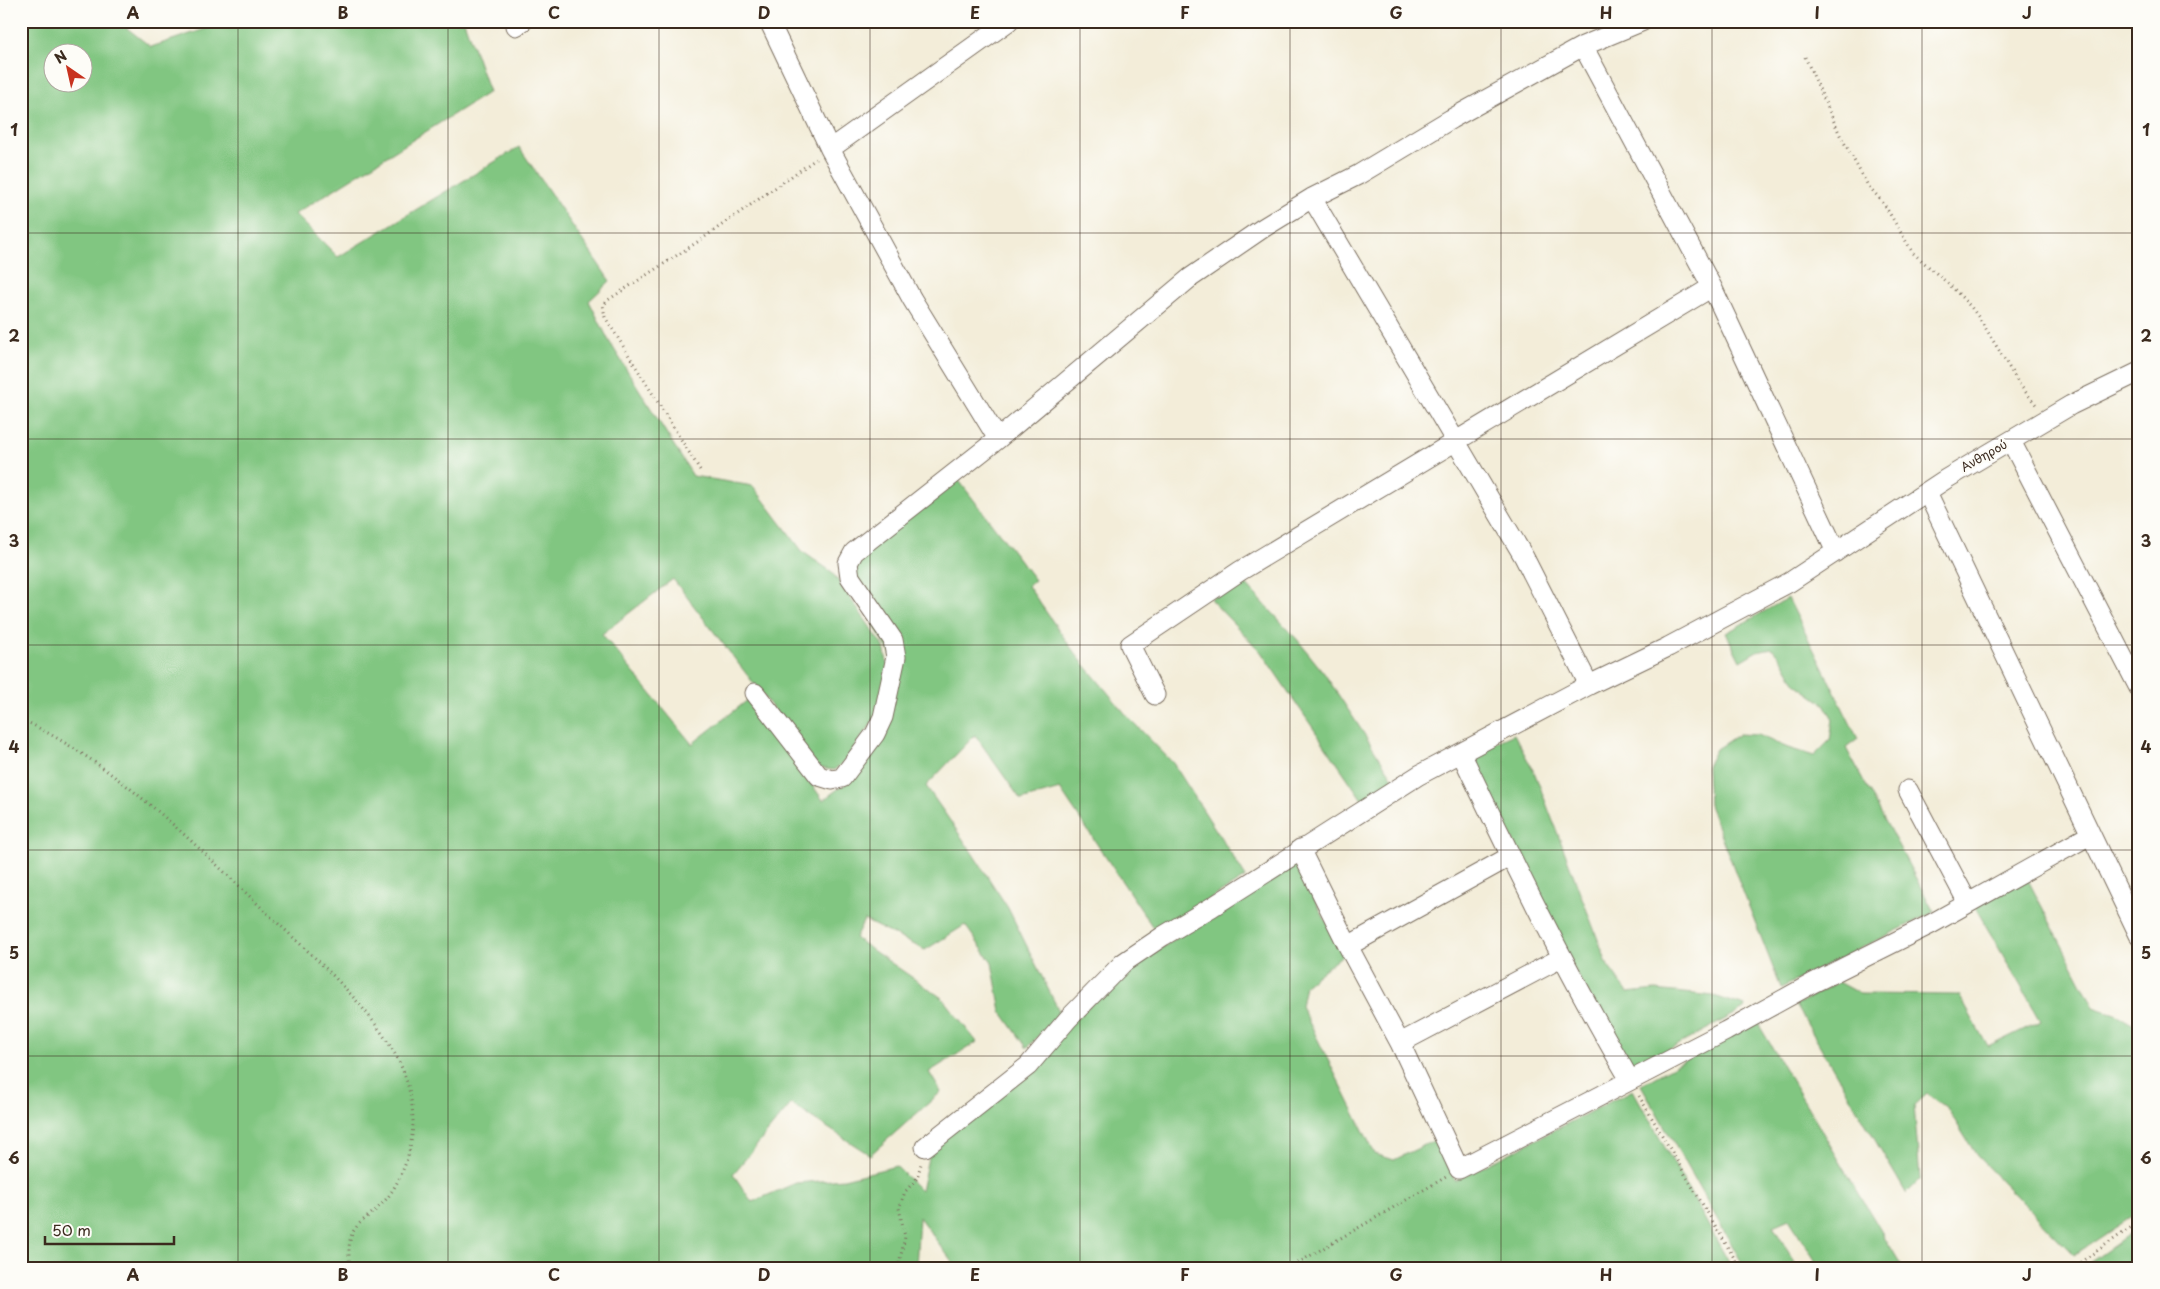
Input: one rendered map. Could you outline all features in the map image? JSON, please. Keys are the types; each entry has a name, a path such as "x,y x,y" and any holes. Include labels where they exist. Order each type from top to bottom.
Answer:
{"street":[{"path":"769,21 830,149 912,300 998,439"},
{"path":"830,149 1009,21"},
{"path":"755,693 819,776 832,780 842,778 875,734 883,717 896,658 893,640 850,577 848,563 854,552 998,439 1190,278 1262,228 1451,119 1583,46 1643,21"},
{"path":"1583,46 1712,287 1836,552"},
{"path":"1312,198 1524,557 1589,684"},
{"path":"1155,695 1130,645 1240,571 1712,287"},
{"name":"Ανθηρού","path":"925,1146 1028,1066 1068,1019 1123,963 1300,849 1419,775 1589,684 1668,647 1782,587 1927,492 2048,418 2139,372"},
{"path":"2011,441 2139,688"},
{"path":"1927,492 2139,935"},
{"path":"1461,753 1561,958 1630,1080"},
{"path":"1908,790 1968,904"},
{"path":"1300,849 1348,946 1400,1043 1460,1169 1968,904 2090,835"},
{"path":"1348,946 1510,856"},
{"path":"1400,1043 1561,958"}],"path":[{"path":"1805,57 1840,135 1867,184 1884,204 1913,252 1971,307 2019,384 2048,418"},
{"path":"700,470 605,317 603,306 608,300 699,241 830,149"},
{"path":"21,719 79,752 132,789 182,831 313,956 379,1029 396,1056 412,1098 410,1144 405,1166 397,1184 386,1198 352,1232 348,1249 350,1268"},
{"path":"1630,1080 1740,1268"},
{"path":"898,1268 905,1237 899,1208 905,1192 918,1178 925,1146"},
{"path":"1288,1268 1460,1169"},
{"path":"2072,1268 2139,1222"}],"green space":[{"path":"21,21 118,21 151,47 229,21 464,21 489,92 295,214 338,257 519,147 610,281 589,301 609,341 693,476 753,486 803,552 832,572 884,647 888,667 879,713 845,761 834,770 819,768 673,579 602,634 692,744 749,699 823,800 849,781 899,669 842,569 957,478 1035,580 1028,586 1074,652 1129,718 1173,763 1246,877 1156,932 1060,789 1021,800 975,735 926,786 1008,908 1060,1013 1027,1048 1001,1011 992,963 965,925 925,950 864,920 855,938 942,998 977,1042 929,1072 941,1092 870,1155 791,1104 733,1174 752,1202 796,1183 844,1179 896,1166 921,1191 929,1153 1132,967 1294,862 1344,954 1305,985 1301,1006 1375,1154 1394,1160 1435,1140 1455,1181 1633,1090 1732,1268 957,1268 919,1217 916,1268 21,1268"},
{"path":"1241,579 1296,638 1324,673 1395,781 1363,801 1261,652 1210,599"},
{"path":"1788,598 1858,739 1846,748 1934,912 1781,988 1709,805 1707,766 1716,749 1739,734 1758,735 1788,748 1814,756 1830,740 1833,719 1824,704 1796,684 1783,661 1772,648 1757,651 1740,661 1726,633"},
{"path":"1514,734 1535,774 1608,966 1628,993 1655,990 1714,996 1745,1006 1744,1009 1632,1070 1570,962 1472,753"},
{"path":"2027,878 2094,1007 2115,1014 2139,1028 2139,1212 2074,1255 1977,1156 1947,1108 1927,1093 1914,1105 1920,1179 1906,1193 1796,1005 1838,982 1860,994 1959,995 1988,1047 2041,1021 1975,907"},
{"path":"1756,1020 1903,1268 1820,1268 1789,1219 1773,1226 1795,1263 1792,1268 1745,1268 1641,1085"},
{"path":"2139,1228 2139,1268 2082,1268"}]}
